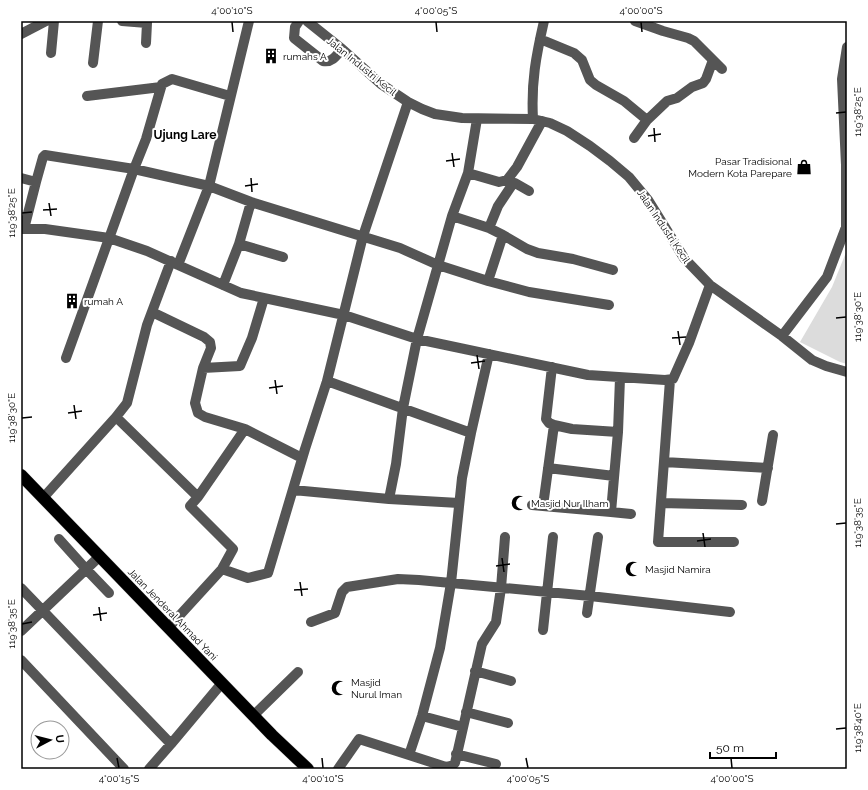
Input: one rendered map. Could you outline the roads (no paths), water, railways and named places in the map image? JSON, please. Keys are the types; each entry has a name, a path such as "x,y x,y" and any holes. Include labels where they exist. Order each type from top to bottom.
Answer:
{"highway":[{"name":"Jalan Jenderal Ahmad Yani","path":"21,475 222,683 308,769"}],"street":[{"path":"21,34 46,21"},
{"path":"51,53 54,21"},
{"path":"93,63 98,21"},
{"path":"122,21 147,22 146,43"},
{"path":"43,498 116,417 128,400 152,312 209,186 249,21"},
{"path":"299,21 295,27 294,38 323,61 332,61 342,49"},
{"name":"Jalan Industri Kecil","path":"308,21 381,84 408,102 422,109 435,114 477,119 537,120 550,123 567,131 584,142 629,177 648,200 684,258 710,285 782,336 812,360 847,372"},
{"path":"468,173 499,182 507,180 517,167 537,120 533,78 544,21"},
{"path":"635,21 694,41 722,69"},
{"path":"540,39 574,53 582,60 590,80 613,94 647,120"},
{"path":"782,336 827,277 846,227 846,165 842,79 847,47"},
{"path":"634,138 647,120 667,101 677,98 692,87 703,83 713,60"},
{"path":"66,358 146,139 161,87 166,81 172,79 230,96"},
{"path":"87,96 161,87"},
{"path":"222,569 248,578 268,573 302,458 327,381 363,236 408,102"},
{"path":"389,499 396,464 403,408 417,339 452,216 468,173 477,119"},
{"path":"609,305 529,292 488,281 438,265 400,248 251,202 209,186 134,170 45,155 43,157 22,229 45,229 109,238 147,251 241,292 344,315 417,339 588,375 670,380"},
{"path":"21,178 36,182"},
{"path":"489,228 498,206 512,184 518,183 529,190"},
{"path":"223,285 239,244 251,202"},
{"path":"452,216 489,228 527,249 538,253 573,259 613,270"},
{"path":"488,281 503,235"},
{"path":"239,244 283,256"},
{"path":"710,285 688,343 673,378 670,380 658,542 734,542"},
{"path":"203,368 240,366 252,338 264,298"},
{"path":"152,312 204,337 210,342 211,348 203,368 195,403 198,413 205,417 245,429 302,458"},
{"path":"409,755 422,716 440,648 452,583 459,504 465,461 488,354"},
{"path":"552,367 546,419 547,422 554,425 572,428 618,432"},
{"path":"611,512 618,432 620,378"},
{"path":"327,381 471,433"},
{"path":"116,417 198,497"},
{"path":"543,506 554,425"},
{"path":"169,627 222,569 233,549 190,506 198,497 245,429"},
{"path":"762,501 773,436"},
{"path":"664,462 768,468"},
{"path":"548,468 614,476"},
{"path":"293,490 459,504"},
{"path":"661,503 742,505"},
{"path":"532,505 631,514"},
{"path":"338,769 359,739 446,767 453,764 483,641 496,622 501,588 505,537"},
{"path":"543,630 552,537"},
{"path":"587,613 598,537"},
{"path":"59,538 109,593"},
{"path":"21,631 100,556"},
{"path":"311,622 333,615 344,589 350,586 398,580 452,583 590,596 730,612"},
{"path":"21,588 171,744"},
{"path":"21,660 124,769"},
{"path":"476,671 512,681"},
{"path":"254,715 298,672"},
{"path":"149,769 222,683"},
{"path":"466,712 508,723"},
{"path":"422,716 462,727"},
{"path":"456,754 496,764"}],"place":[{"name":"rumahs A","path":"271,56"},
{"name":"Pasar Tradisional Modern Kota Parepare","path":"804,167"},
{"name":"rumah A","path":"72,301"},
{"name":"Masjid Nur Ilham","path":"519,503"},
{"name":"Masjid Namira","path":"633,569"},
{"name":"Masjid Nurul Iman","path":"339,688"}],"district":[{"name":"Ujung Lare","path":"185,135"}]}
